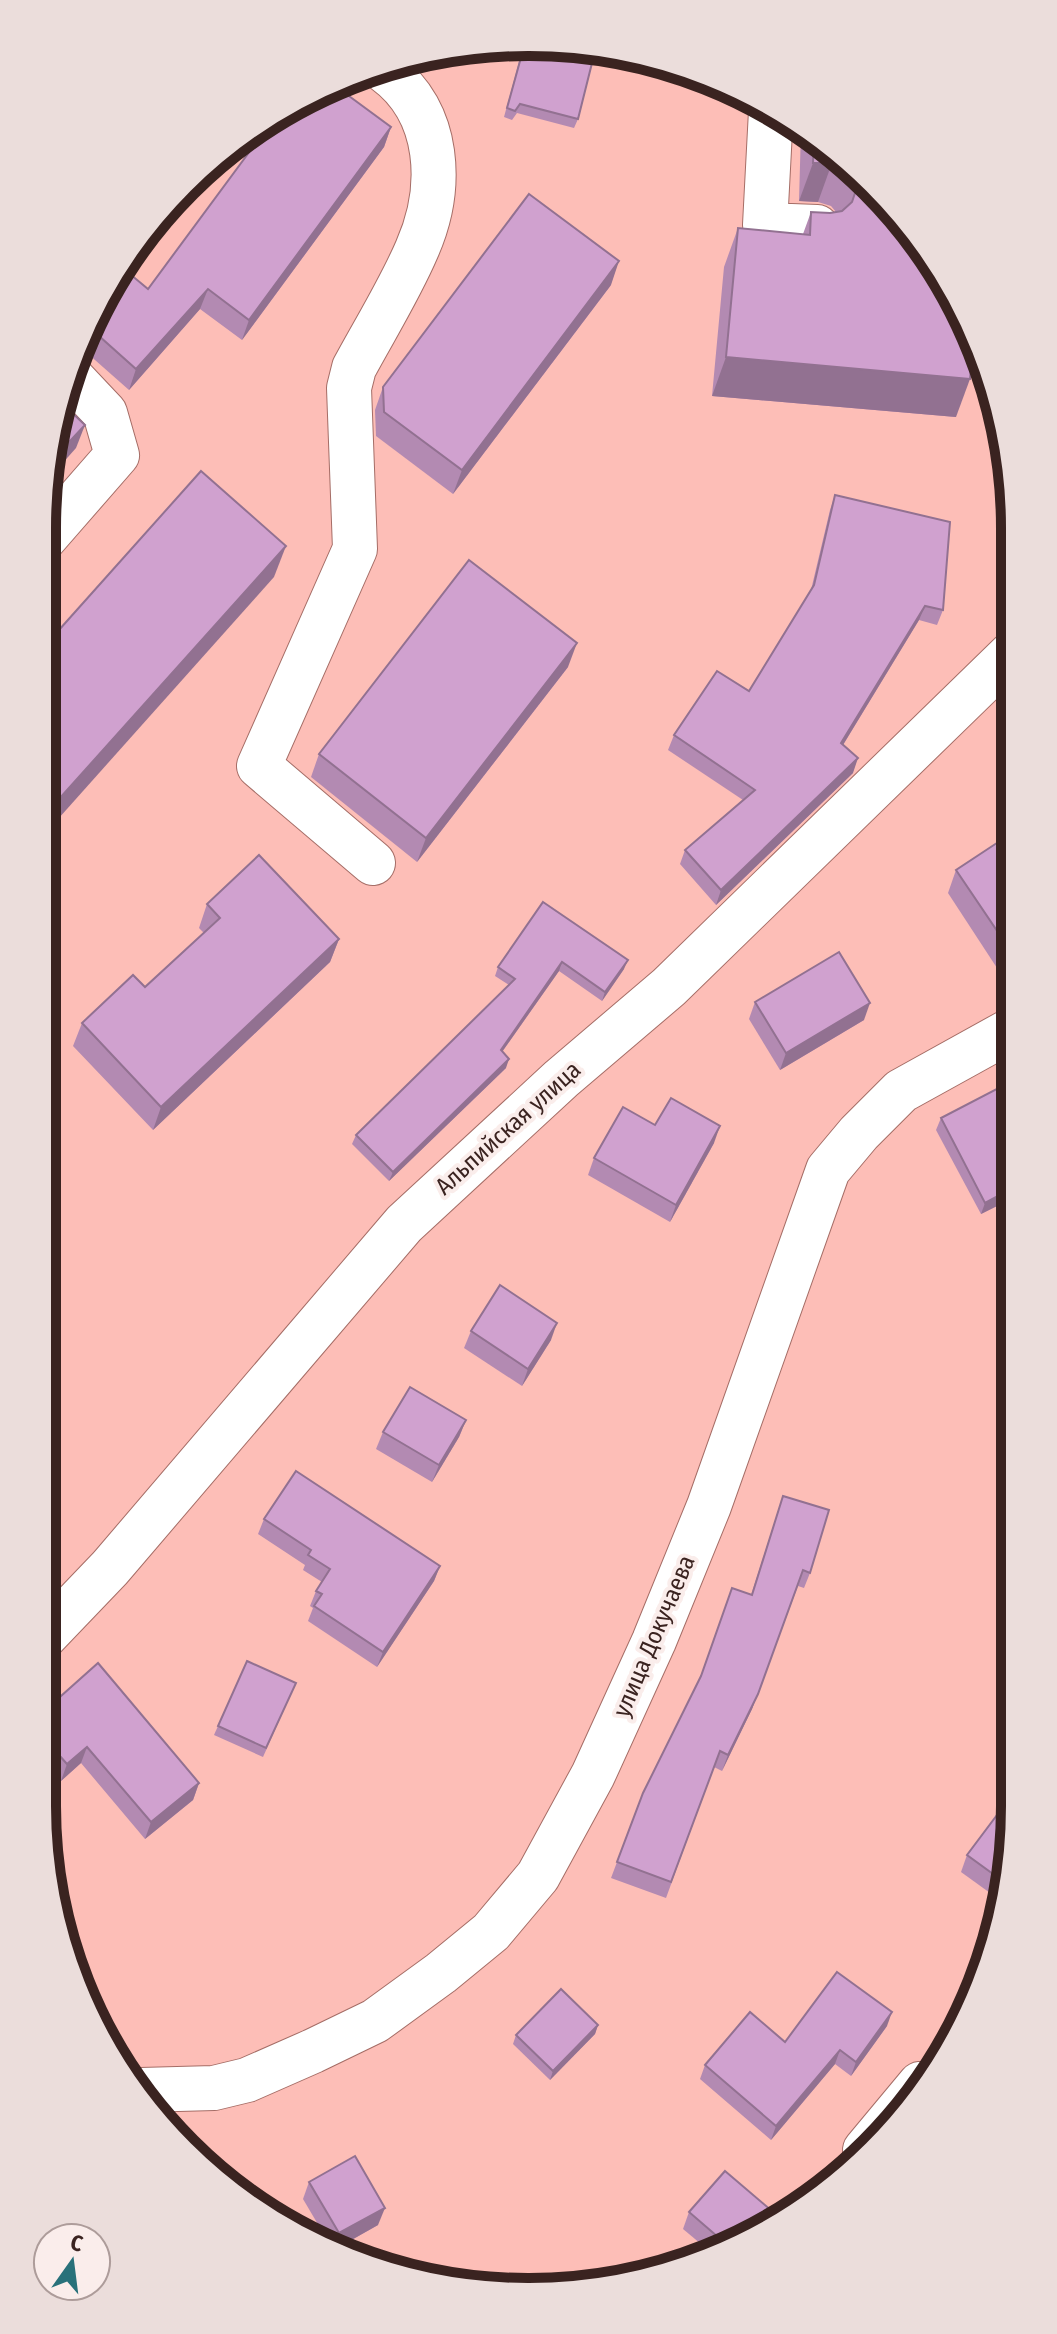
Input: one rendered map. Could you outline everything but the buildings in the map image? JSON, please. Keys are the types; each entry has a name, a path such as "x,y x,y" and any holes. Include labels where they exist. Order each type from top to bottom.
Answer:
{"street":[{"path":"373,863 259,766 355,549 349,388 354,368 418,247 429,211 433,174 431,137 420,110 402,83 392,76"},
{"path":"770,123 765,225 817,227"},
{"path":"56,525 117,455 105,413 79,385"},
{"name":"Альпийская улица","path":"56,1624 110,1568 404,1224 561,1079 669,987 1001,664"},
{"name":"улица Докучаева","path":"152,2090 214,2088 247,2080 375,2021 491,1932 538,1876 593,1775 654,1641 709,1506 828,1170 901,1091 1001,1036"}]}
